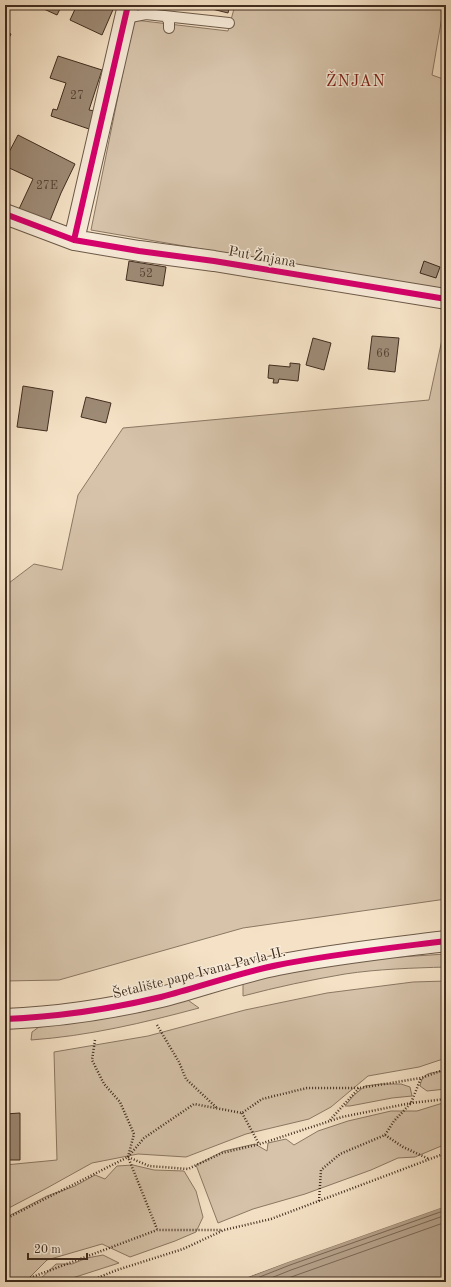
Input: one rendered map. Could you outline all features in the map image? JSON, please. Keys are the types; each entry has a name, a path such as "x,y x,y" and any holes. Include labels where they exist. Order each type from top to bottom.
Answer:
{"street":[{"path":"74,240 126,12"},
{"name":"Put Žnjana","path":"6,218 74,240 446,299"},
{"name":"Šetalište pape Ivana Pavla II.","path":"5,1019 56,1016 104,1009 161,996 277,965 330,956 446,941"}],"lane":[{"path":"126,12 228,23"},
{"path":"166,16 170,21 170,28"}],"path":[{"path":"157,1025 179,1062 186,1079 218,1109"},
{"path":"95,1040 92,1060 104,1084 120,1102 134,1134 128,1157 157,1230"},
{"path":"5,1219 128,1157 144,1138 194,1104 242,1113 262,1099 307,1088 360,1088 421,1078 446,1069"},
{"path":"319,1201 321,1170 340,1154 385,1135 394,1121 411,1103 421,1078"},
{"path":"330,1121 360,1088"},
{"path":"128,1157 149,1166 188,1169 222,1153 260,1144 342,1117 411,1103 446,1099"},
{"path":"242,1113 260,1144"},
{"path":"385,1135 403,1147 429,1159"},
{"path":"20,1282 157,1230 224,1230 271,1220 446,1153"},
{"path":"87,1282 117,1270 183,1249 224,1230"}],"shaded area":[{"path":"235,5 444,5 432,75 446,80 446,291 91,230 132,27 135,20 228,31"},
{"path":"446,321 446,899 243,928 59,980 5,981 5,586 34,564 62,570 78,495 123,428 429,400"},
{"path":"446,954 446,967 357,972 294,984 243,996 243,982 301,970 384,958"},
{"path":"446,981 446,1058 419,1067 368,1076 331,1107 309,1119 246,1134 186,1157 138,1154 92,1163 5,1210 5,1165 57,1160 54,1052 148,1036 245,1010 327,993 413,982"},
{"path":"185,998 199,1008 157,1019 94,1032 31,1040 32,1032 39,1027 106,1017"},
{"path":"446,1070 446,1089 427,1091 420,1086 421,1081 426,1075"},
{"path":"401,1084 410,1087 412,1096 345,1106 353,1096 365,1086"},
{"path":"446,1102 446,1144 415,1157 398,1158 371,1170 305,1194 253,1209 218,1223 196,1165 224,1151 255,1144 267,1151 268,1143 286,1139 294,1145 318,1131 348,1121 391,1111 417,1111"},
{"path":"133,1165 154,1170 184,1171 196,1191 203,1217 196,1232 130,1257 102,1244 47,1260 25,1282 5,1282 5,1218 47,1196 75,1186 95,1175 105,1179 117,1166"},
{"path":"103,1255 119,1263 60,1282 37,1282 56,1264 72,1264 87,1258"}],"water":[{"path":"446,1206 446,1282 236,1282 288,1262"}],"pier":[{"path":"446,1204 446,1206 234,1282 287,1260"}],"building":[{"path":"35,5 62,5 57,15"},
{"path":"77,5 115,5 102,35 70,20"},
{"path":"196,5 230,5 228,13"},
{"path":"5,31 11,34 5,46"},
{"path":"58,56 102,70 89,110 95,111 89,129 51,116 53,109 57,110 66,83 50,78"},
{"path":"5,106 9,108 5,117"},
{"path":"18,135 75,164 49,223 19,209 33,179 5,166 5,160"},
{"path":"129,261 166,267 163,286 126,280"},
{"path":"424,261 440,267 436,278 420,273"},
{"path":"372,336 399,338 395,372 368,369"},
{"path":"313,338 331,343 324,370 306,365"},
{"path":"290,363 300,364 298,381 279,379 278,383 273,383 274,379 268,378 269,365 290,367"},
{"path":"23,386 53,391 47,431 17,427"},
{"path":"86,397 111,403 106,423 81,417"},
{"path":"20,1113 20,1160 5,1160 5,1114"}],"cycle path":[{"path":"74,240 128,5"},
{"path":"5,214 74,240 446,299"},
{"path":"5,1019 103,1009 161,997 278,965 341,954 446,941"}],"district":[{"name":"ŽNJAN","path":"356,82"}]}
